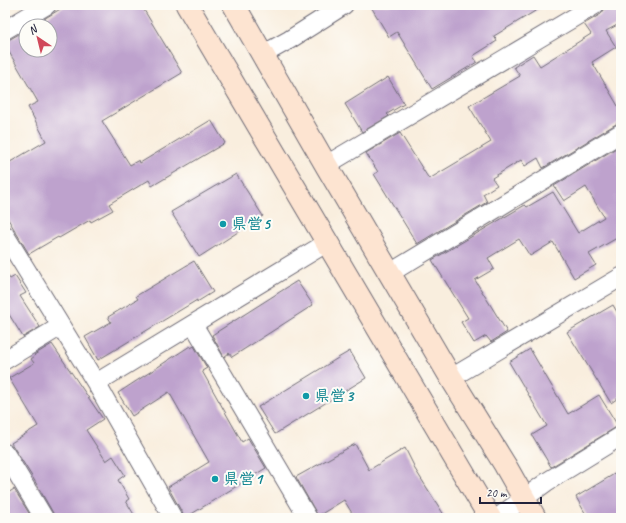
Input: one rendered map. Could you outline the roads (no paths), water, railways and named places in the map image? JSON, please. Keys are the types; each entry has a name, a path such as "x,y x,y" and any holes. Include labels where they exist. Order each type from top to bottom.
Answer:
{"street":[{"path":"5,30 47,5"},
{"path":"187,5 490,518"},
{"path":"234,5 326,165 535,518"},
{"path":"262,55 289,40 344,5"},
{"path":"326,165 595,5"},
{"path":"390,273 621,133"},
{"path":"5,235 96,383 173,518"},
{"path":"96,383 328,242"},
{"path":"451,378 621,277"},
{"path":"193,324 308,518"},
{"path":"5,360 61,326"},
{"path":"497,518 548,481 621,436"},
{"path":"5,453 44,518"}],"place":[{"name":"県営5","path":"223,224"},
{"name":"県営3","path":"306,396"},
{"name":"県営1","path":"215,479"}]}
